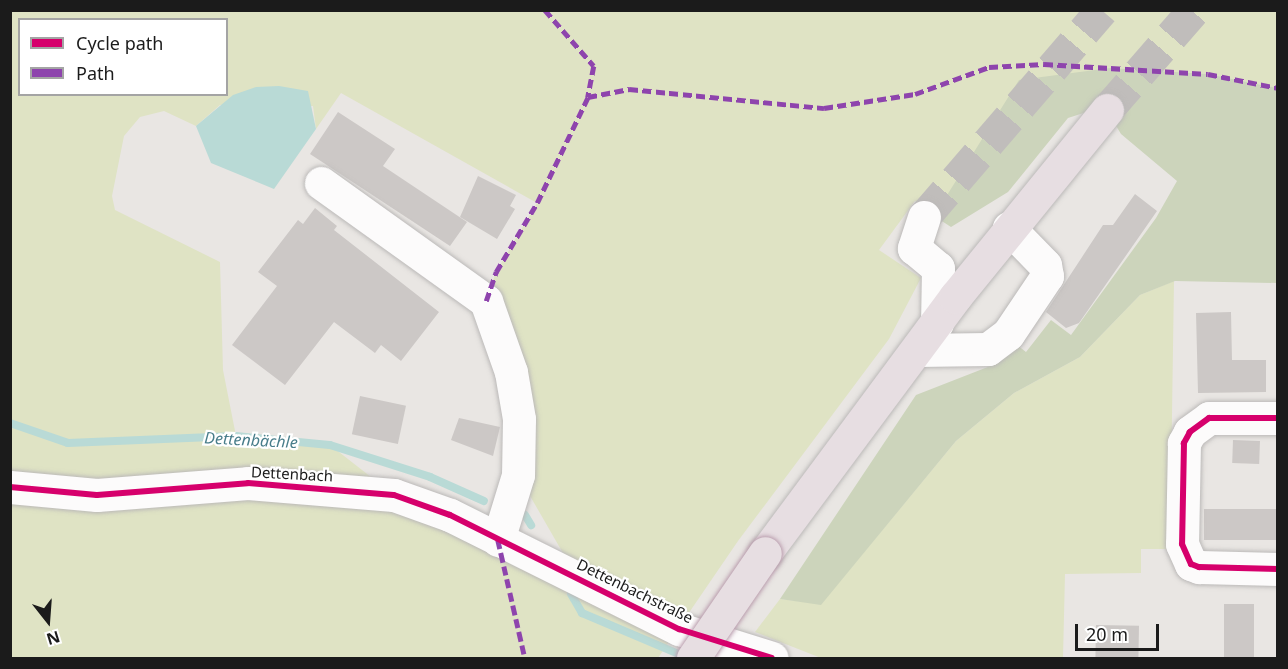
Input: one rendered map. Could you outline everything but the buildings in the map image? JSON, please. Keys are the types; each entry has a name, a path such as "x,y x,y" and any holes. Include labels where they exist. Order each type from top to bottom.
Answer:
{"highway":[{"path":"693,658 765,553 937,323 1009,228 1107,110"}],"street":[{"path":"321,183 486,301 511,372 519,419 518,475 511,545"},
{"path":"924,217 914,248 938,268 937,323"},
{"path":"917,350 988,349 1008,334 1047,276 1045,265 1009,228"},
{"path":"1278,418 1209,418 1190,432 1184,443 1182,544 1191,564 1214,570 1278,569"},
{"name":"Dettenbach","path":"10,487 97,495 248,483 321,486 394,495 450,515 511,545"},
{"name":"Dettenbachstraße","path":"511,545 679,629 772,658"}],"green space":[{"path":"10,11 1277,11 1277,88 1208,74 1110,68 934,216 915,201 879,250 921,278 889,339 738,541 658,658 11,658","holes":["341,93 537,203 496,272 486,301 518,475 575,574 394,495 330,445 236,436 223,370 220,262 115,210 112,196 124,136 140,117 164,111 196,126 220,105 313,106 316,129"]},
{"path":"1110,68 1208,74 1277,88 1277,283 1175,281 1140,295 1080,357 1014,393 956,441 821,605 780,599 916,395 998,363 1013,342 1026,352 1051,320 1071,335 1156,218 1177,181 1121,134 1107,111 1096,109 1068,118 1008,192 951,227 934,216 1019,80"},
{"path":"1174,281 1170,549 1141,549 1141,573 1065,574 1063,658 821,658 755,632 780,599 821,604 956,441 1014,393 1080,357 1140,295"}],"water":[{"path":"279,86 308,91 316,129 274,189 211,163 196,126 233,95 256,87"}],"waterway":[{"name":"Dettenbächle","path":"10,423 68,443 236,436 330,445 430,477 484,501"},
{"path":"525,515 531,525"},
{"path":"571,594 582,613 688,658"}],"tunnel":[{"path":"924,217 1102,10"},
{"path":"1107,110 1194,10"}],"marked path":[{"path":"545,10 594,66 588,97"},
{"path":"486,301 496,272 537,203 588,97 629,89 824,108 915,94 989,67 1044,64 1208,74 1278,88"},
{"path":"498,540 525,658"}],"cycle path":[{"path":"1278,418 1209,418 1190,432 1184,443 1182,544 1191,564 1199,567 1278,569"},
{"path":"10,487 97,495 248,483 394,495 450,515 679,629 772,658"}]}
